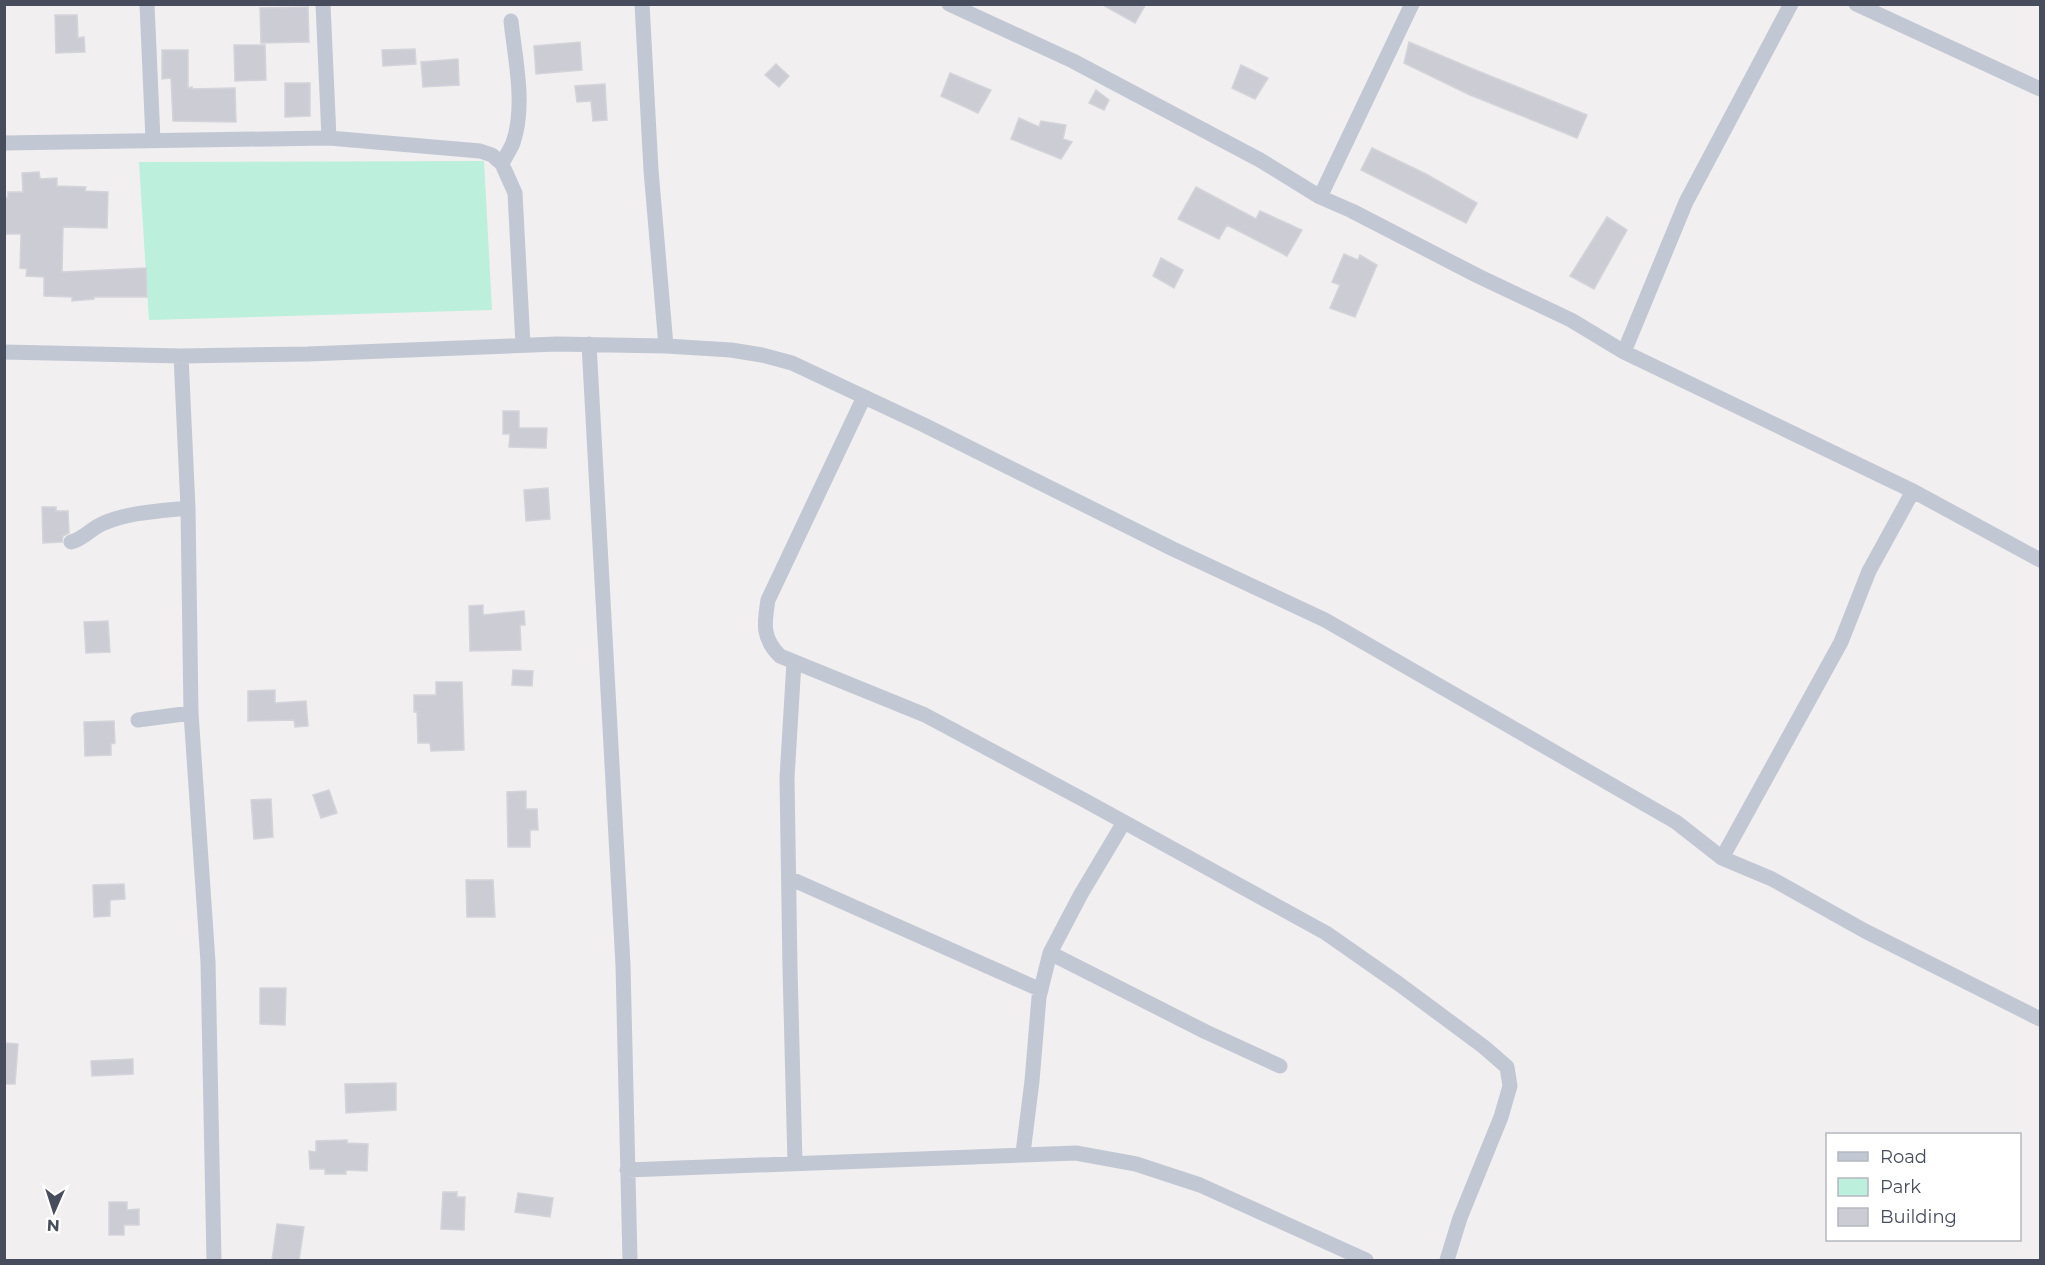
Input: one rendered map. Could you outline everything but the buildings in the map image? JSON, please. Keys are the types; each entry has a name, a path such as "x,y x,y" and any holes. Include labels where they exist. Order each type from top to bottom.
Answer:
{"street":[{"path":"147,4 153,140"},
{"path":"323,4 328,138"},
{"path":"642,4 651,170 666,346"},
{"path":"949,4 967,9 1073,61 1260,160 1320,197 1571,320 1624,352 1913,491 2040,560"},
{"path":"1320,197 1412,4"},
{"path":"1624,352 1686,202 1791,4"},
{"path":"1856,4 2040,89"},
{"path":"501,164 513,144 517,123 518,94 511,21"},
{"path":"4,143 328,138 480,151 492,155 501,164 514,193 523,345"},
{"path":"589,344 623,965 630,1260"},
{"path":"4,352 181,356 589,344 731,350 792,363 1173,549 1325,620 1676,822 1722,858 1772,879 1865,931 2040,1019"},
{"path":"181,356 188,508 191,713 208,962 214,1260"},
{"path":"864,397 768,600 764,625 770,646 780,656 925,715 1326,933 1399,984 1484,1047 1507,1067 1510,1086 1501,1117 1460,1218 1447,1260"},
{"path":"1722,858 1841,642 1869,571 1913,491"},
{"path":"71,542 82,538 97,526 112,520 188,508"},
{"path":"794,662 788,778 795,1163"},
{"path":"138,720 191,713"},
{"path":"1023,1154 1041,990 1050,953 1081,894 1124,822"},
{"path":"789,878 1041,990"},
{"path":"1050,953 1206,1032 1280,1066"},
{"path":"627,1170 1076,1153 1136,1164 1200,1185 1366,1260"}],"green space":[{"path":"484,161 492,310 149,320 139,162"}]}
